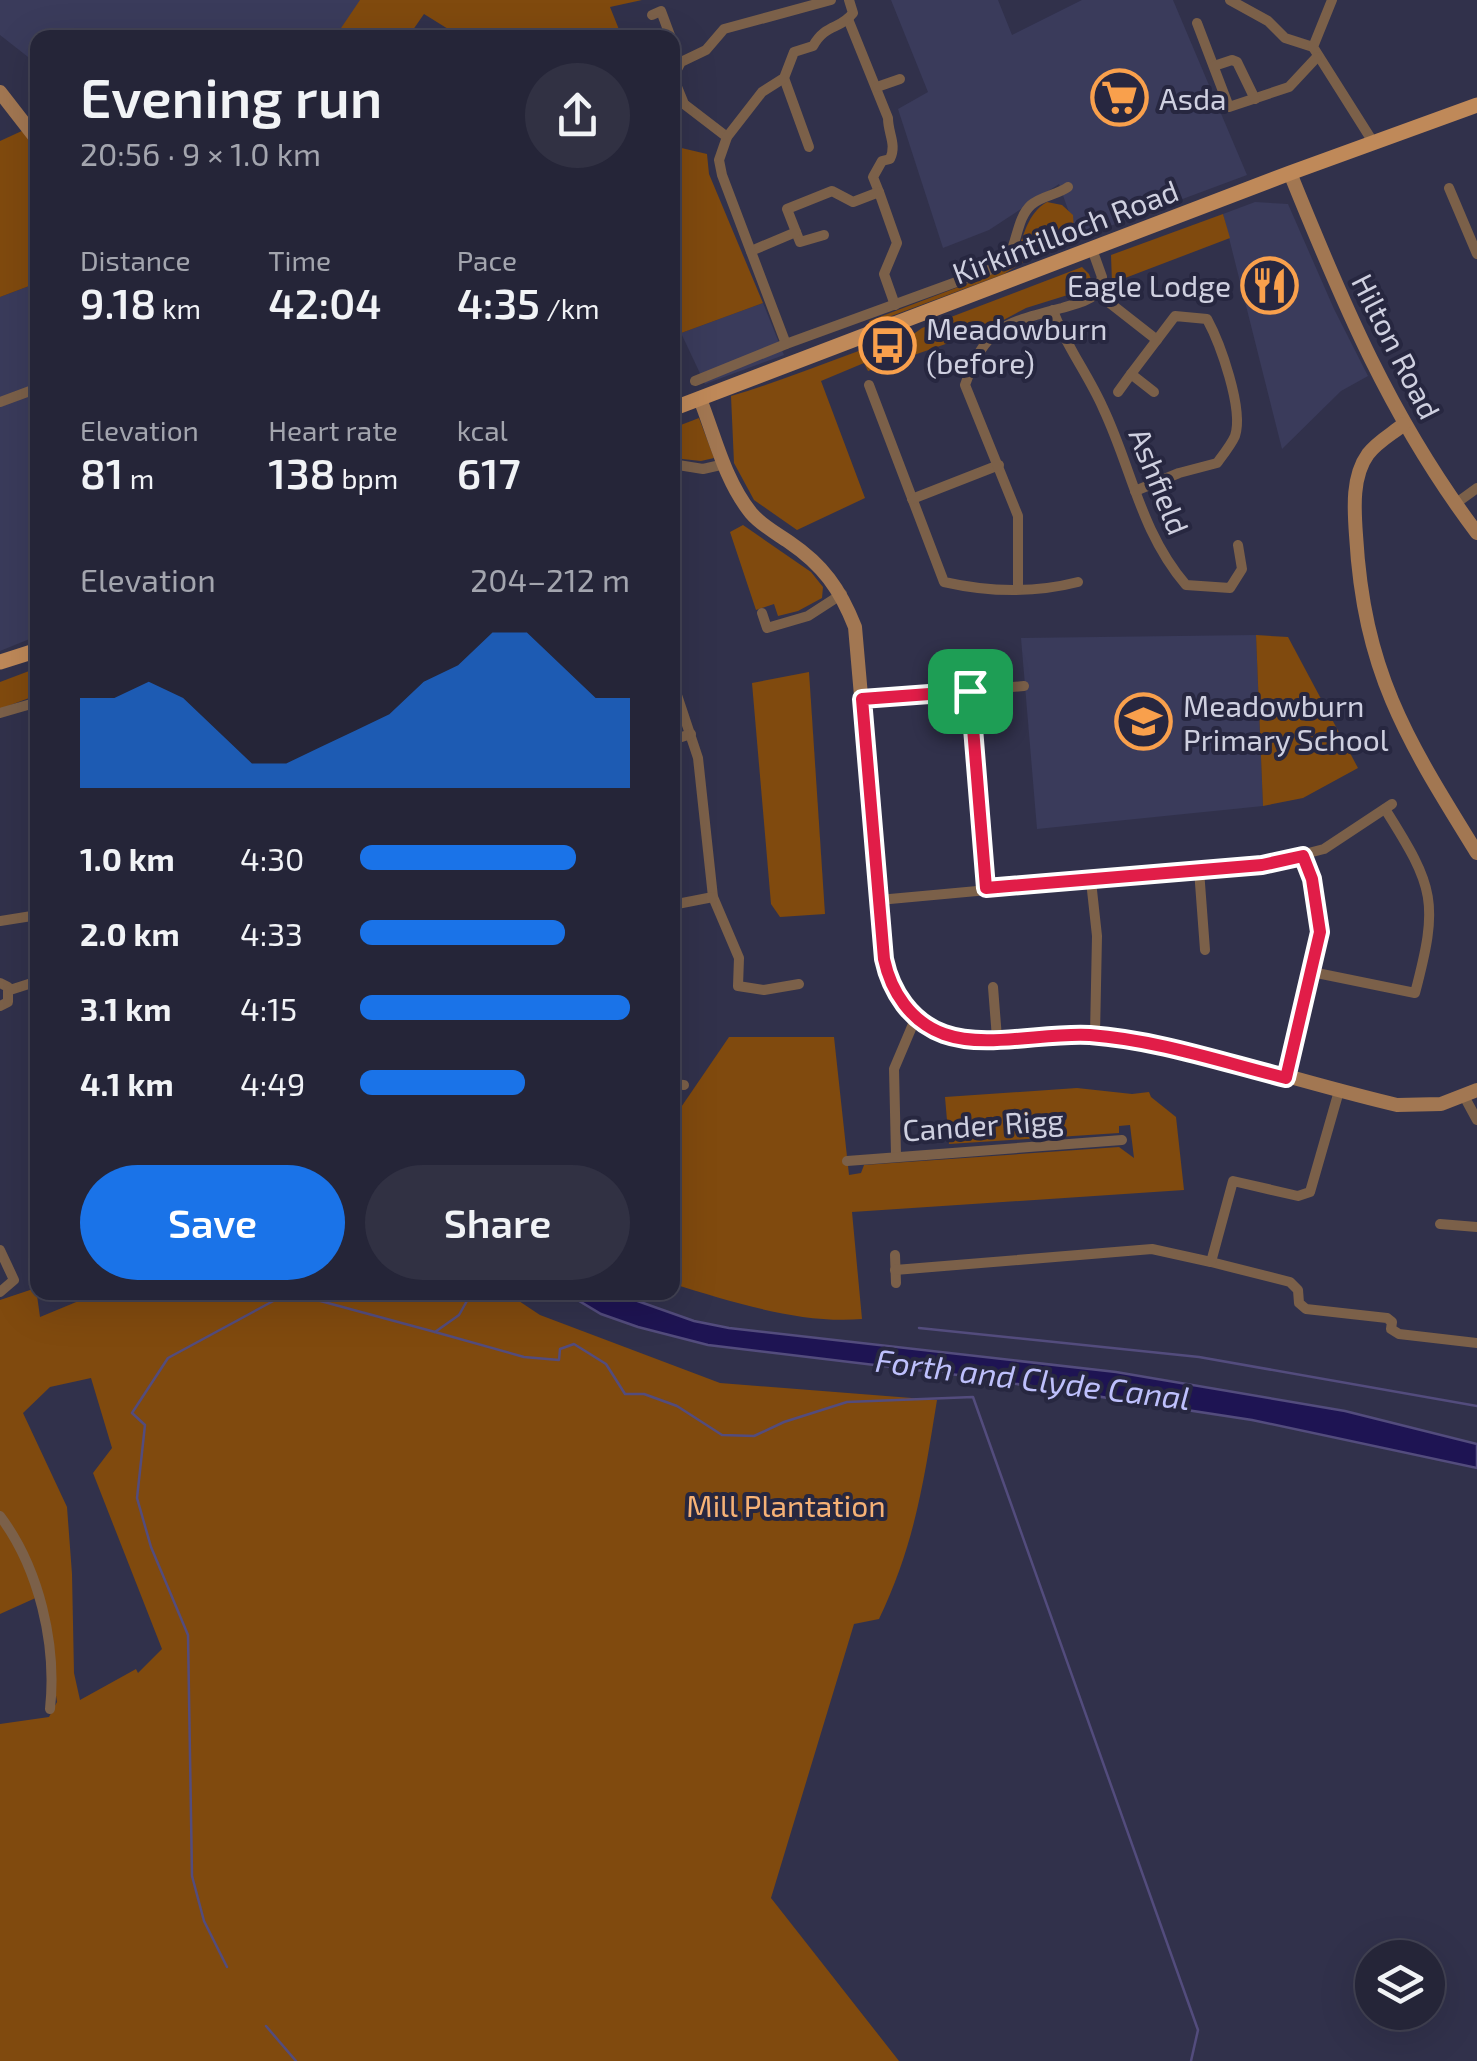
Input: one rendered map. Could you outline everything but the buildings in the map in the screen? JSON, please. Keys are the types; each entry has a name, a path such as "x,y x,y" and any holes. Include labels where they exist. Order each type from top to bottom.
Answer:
{"main road":[{"name":"Kirkintilloch Road","path":"680,406 1477,105"},
{"path":"0,662 30,653"}],"street":[{"path":"681,62 706,50 724,29 830,0"},
{"path":"786,344 719,160 727,137 762,92 784,78 794,52 813,46 822,31 848,20 854,13 849,0"},
{"path":"1230,0 1268,21 1285,38 1315,52 1373,142"},
{"path":"1197,23 1230,108 1288,87 1315,52 1332,0"},
{"path":"652,15 661,11 668,30"},
{"path":"848,20 877,87 894,145 890,160 882,161 873,177 897,243 884,274 895,304"},
{"path":"1214,66 1237,62 1254,99"},
{"path":"784,78 810,147"},
{"path":"877,87 900,79"},
{"path":"0,92 30,131"},
{"path":"680,94 684,104 727,137"},
{"name":"Hilton Road","path":"1290,173 1334,285 1404,424 1477,533"},
{"name":"Kirkintilloch Road","path":"695,381 1003,265 1027,210 1035,202 1068,188"},
{"path":"1450,188 1477,254"},
{"path":"824,235 800,242 787,209 832,191 852,202 879,192"},
{"path":"750,251 796,232"},
{"path":"1018,590 1018,516 966,385 976,353 986,339 1017,319 1086,302 1097,293 1102,277 1092,249"},
{"path":"1097,293 1157,340"},
{"name":"Ashfield","path":"1054,310 1064,337 1105,411 1148,529 1168,564 1186,585 1230,588 1242,569 1238,545"},
{"path":"1118,392 1176,316 1206,319 1216,336 1233,397 1235,436 1217,464 1134,491"},
{"path":"1131,374 1154,392"},
{"path":"869,384 944,582 971,588 1018,590 1078,582"},
{"path":"0,402 30,391"},
{"path":"700,398 735,492 755,518 811,556 842,594 855,626 886,970 895,991 916,1017 934,1030 956,1037 1095,1035 1153,1045 1339,1091 1418,1106 1441,1104 1471,1093 1477,1120"},
{"path":"1404,424 1367,455 1358,474 1354,513 1364,614 1377,664 1408,740 1477,853"},
{"path":"680,465 703,468 726,464"},
{"path":"912,499 999,465"},
{"path":"1455,504 1477,488"},
{"path":"762,613 767,628 808,616 842,594"},
{"path":"862,699 1024,686"},
{"path":"970,691 986,888"},
{"path":"680,703 698,758 713,897 739,958 738,986 764,990 799,984"},
{"path":"0,713 30,704"},
{"path":"680,737 691,734"},
{"path":"879,900 1262,865 1324,849 1388,807 1427,885 1431,912 1430,939 1415,993 1312,972"},
{"path":"1286,1078 1320,932 1312,879 1303,856"},
{"path":"1198,870 1205,950"},
{"path":"1091,880 1097,936 1095,1035"},
{"path":"680,903 713,897"},
{"path":"0,921 30,916"},
{"path":"0,1006 8,1002 5,987 30,982"},
{"path":"993,988 997,1038"},
{"path":"896,1155 894,1069 916,1017"},
{"path":"1212,1262 1233,1182 1298,1196 1310,1192 1339,1091"},
{"name":"Cander Rigg","path":"847,1160 1122,1140"},
{"path":"1440,1224 1477,1228"},
{"path":"895,1270 1152,1249 1290,1282 1298,1290 1297,1300 1306,1309 1386,1318 1399,1334 1477,1343"},
{"path":"0,1250 14,1280 0,1292"},
{"path":"895,1255 896,1282"},
{"path":"0,1516 16,1538 36,1588 53,1681 50,1709"}],"shaded area":[{"path":"0,0 368,0 351,30 30,30 30,59 0,35"},
{"path":"891,0 998,0 1012,35 1082,0 1173,0 1247,175 1078,238 1059,184 989,230 943,248 898,109 928,92"},
{"path":"1255,202 1288,204 1368,376 1341,391 1282,449 1223,214"},
{"path":"30,286 30,639 0,651 0,297"},
{"path":"763,303 784,355 705,384 681,333"},
{"name":"Meadowburn Primary School","path":"1256,635 1263,806 1037,829 1021,638"}],"green space":[{"path":"360,0 642,0 610,7 619,30 450,30 424,14 413,30 340,30"},
{"path":"24,130 30,139 30,286 0,297 0,141"},
{"path":"680,148 707,154 709,174 763,303 680,333"},
{"path":"1047,202 1062,205 1073,215 1074,231 1065,243 1004,274 870,324 869,321 1006,269 1032,216"},
{"path":"1223,214 1230,238 1112,283 1111,255"},
{"path":"1082,267 1092,282 1087,289 1026,308 983,331 868,371 864,363 821,381 865,498 797,530 754,500 734,463 731,396 901,339"},
{"path":"699,418 714,458 680,459 680,425"},
{"path":"743,525 811,572 823,587 822,598 778,616 774,604 756,610 730,532"},
{"path":"1256,635 1288,637 1358,768 1303,798 1263,806"},
{"path":"30,671 30,698 0,709 0,682"},
{"path":"809,672 825,914 780,917 771,904 752,683"},
{"path":"729,1037 834,1037 849,1175 861,1173 864,1165 1119,1147 1134,1158 1130,1125 1119,1126 1119,1133 949,1144 945,1097 1077,1088 1149,1092 1176,1117 1184,1190 852,1212 862,1319 790,1315 680,1286 680,1109"},
{"name":"Mill Plantation","path":"30,1290 30,1300 38,1300 40,1317 81,1300 518,1300 540,1315 720,1383 937,1400 910,1538 879,1619 854,1624 771,1898 899,2061 0,2061 0,1724 49,1717 57,1702 40,1596 0,1614 0,1300","holes":["91,1378 112,1448 93,1473 162,1649 138,1673 136,1669 80,1700 74,1673 67,1507 23,1413 50,1387"]}],"water":[{"name":"Forth and Clyde Canal","path":"578,1300 635,1300 694,1321 729,1328 1116,1372 1345,1411 1477,1444 1477,1468 1252,1420 958,1375 708,1345 601,1314"}],"waterway":[{"path":"227,1967 204,1921 192,1876 188,1635 151,1547 137,1498 145,1425 132,1413 168,1358 275,1300"},
{"path":"317,1300 435,1332 459,1315 467,1300"},
{"path":"919,1328 1199,1357 1477,1406"},
{"name":"Forth and Clyde Canal","path":"435,1332 524,1357 559,1360 560,1349 574,1344 606,1364 625,1394 644,1394 677,1406 722,1435 754,1436 847,1402 973,1397 1198,2030 1191,2061"},
{"path":"266,2026 296,2061"}],"place":[{"name":"Asda","path":"1120,98"},
{"name":"Eagle Lodge","path":"1270,285"},
{"name":"Meadowburn (before)","path":"887,345"},
{"name":"Meadowburn Primary School","path":"1144,722"}],"route":[{"path":"970,691 986,888 1262,865 1303,856 1312,879 1320,932 1286,1078 1180,1051 1095,1035 967,1039 934,1030 908,1009 895,991 884,959 862,699 970,691"}]}
